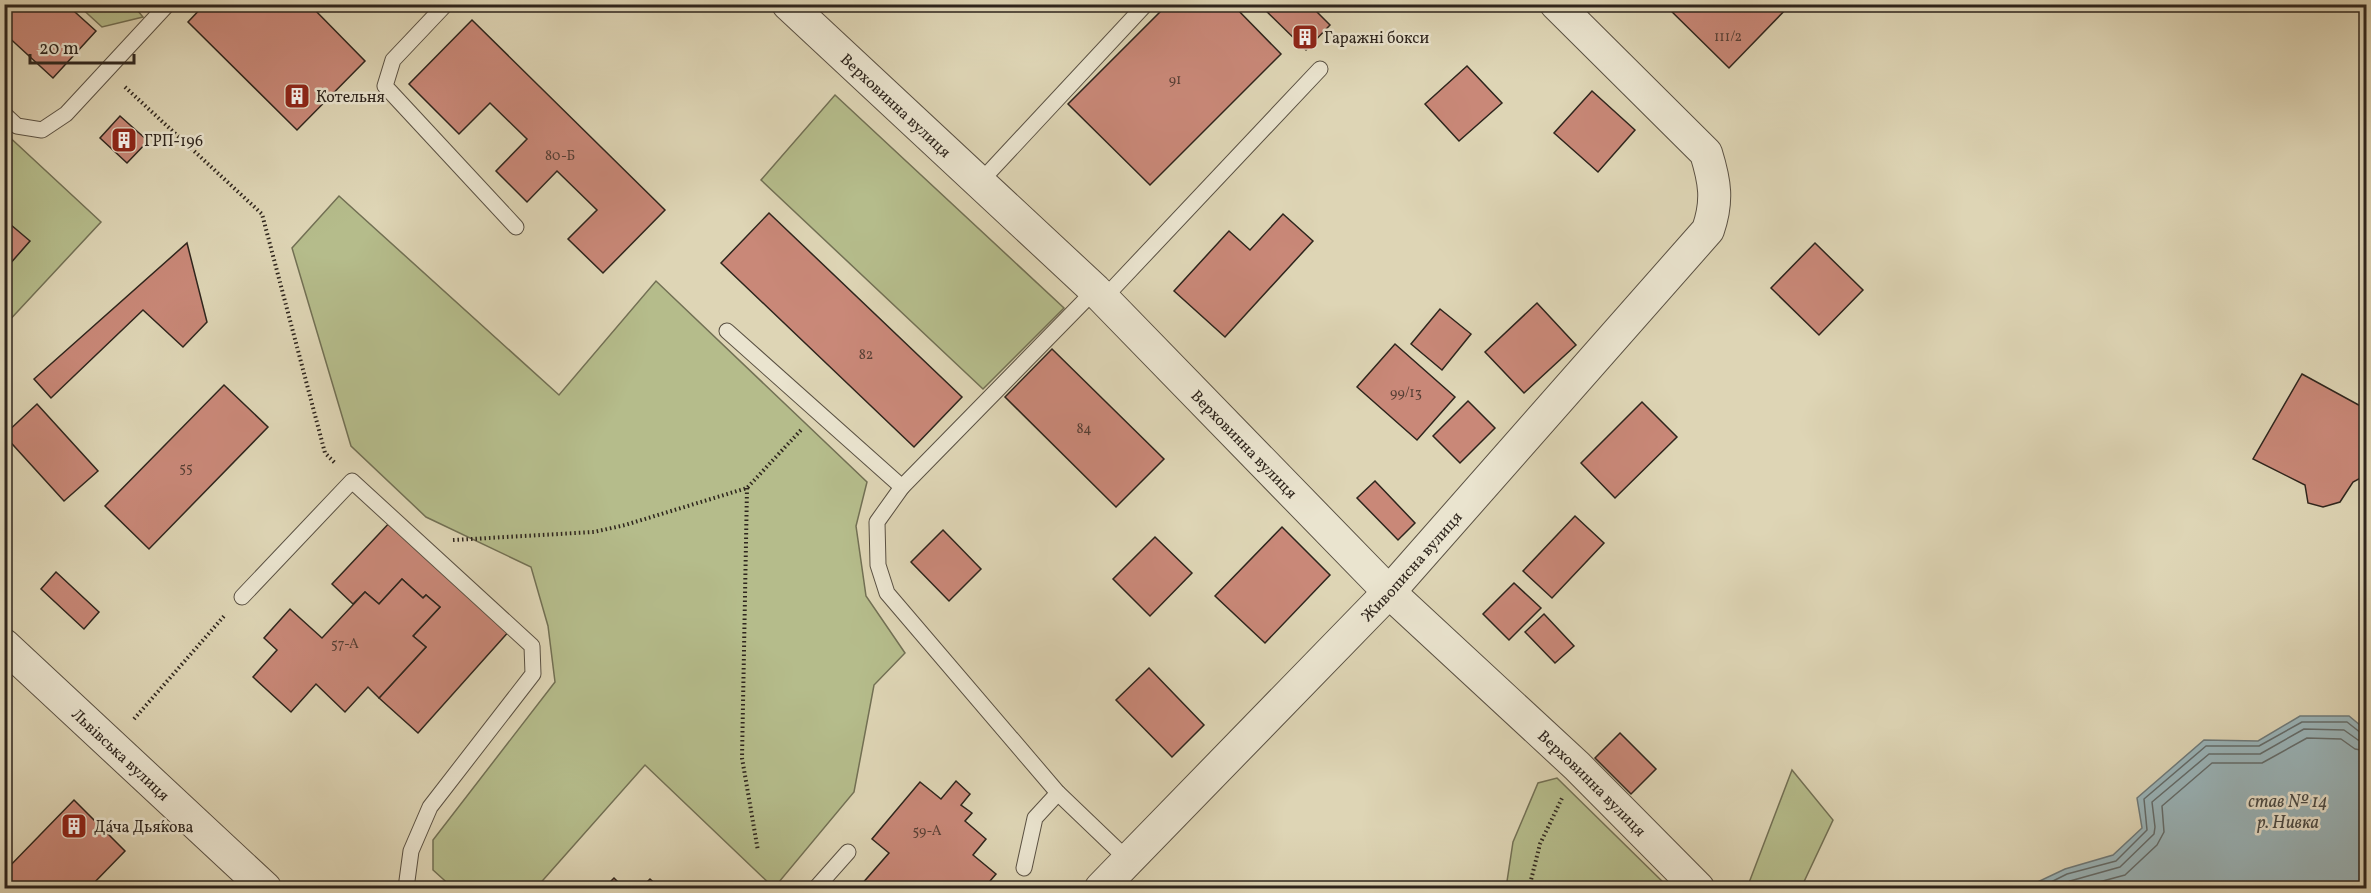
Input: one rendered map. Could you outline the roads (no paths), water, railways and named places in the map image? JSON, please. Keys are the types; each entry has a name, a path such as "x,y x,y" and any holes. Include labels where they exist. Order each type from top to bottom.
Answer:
{"street":[{"name":"Верховинна вулиця","path":"788,4 1099,294 1389,592 1577,766 1698,888"},
{"name":"Живописна вулиця","path":"1101,888 1389,592 1708,230 1715,209 1714,178 1706,153 1556,4"},
{"name":"Львівська вулиця","path":"4,645 265,888"}],"lane":[{"path":"4,114 17,126 42,130 66,114 168,4"},
{"path":"446,4 393,60 385,86 516,227"},
{"path":"980,182 1146,4"},
{"path":"1128,861 1058,793 887,593 878,565 877,522 902,487 1099,294 1320,69"},
{"path":"727,330 902,487"},
{"path":"242,597 352,481 532,646 533,674 430,807 411,850 406,888"},
{"path":"1024,868 1035,818 1058,793"},
{"path":"816,888 848,852"}],"water":[{"name":"став № 14 р. Нивка","path":"2300,716 2349,716 2366,730 2366,888 2025,888 2065,869 2113,855 2142,828 2137,798 2204,740 2258,741"}],"place":[{"name":"Гаражні бокси","path":"1305,37"},
{"name":"Котельня","path":"297,96"},
{"name":"ГРП-196","path":"124,140"},
{"name":"Да́ча Дья́кова","path":"74,826"}]}
